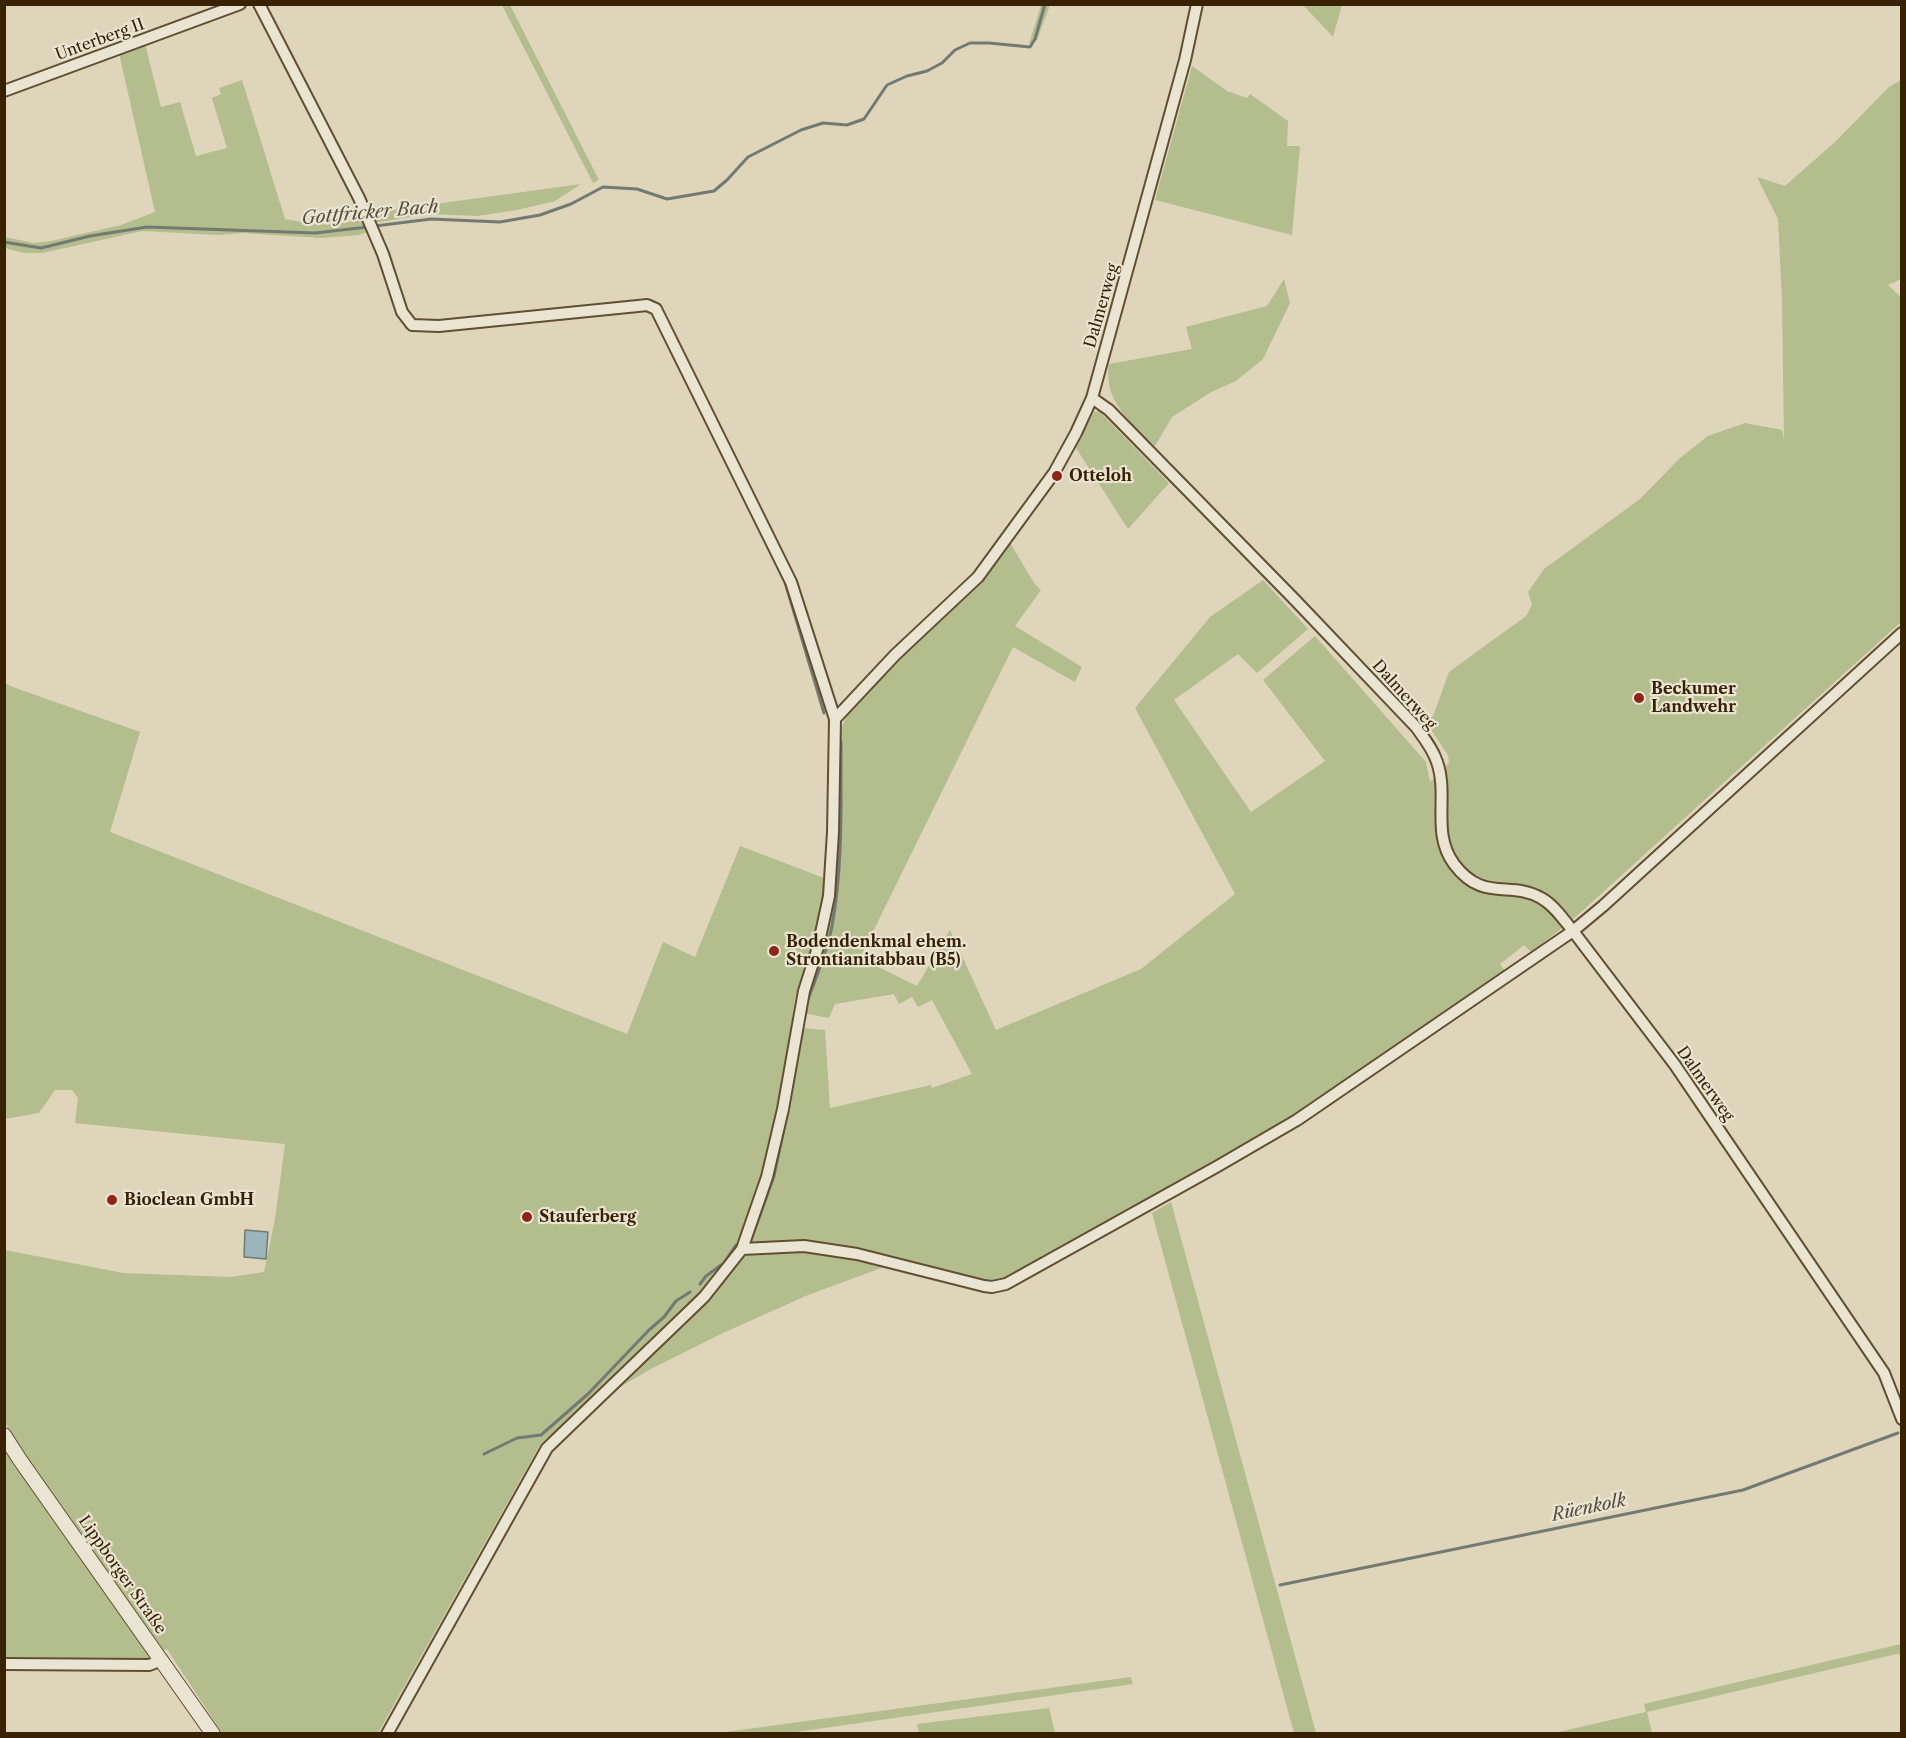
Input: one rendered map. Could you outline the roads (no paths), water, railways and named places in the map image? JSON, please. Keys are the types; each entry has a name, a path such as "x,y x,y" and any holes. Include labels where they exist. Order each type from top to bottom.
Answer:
{"street":[{"name":"Unterberg II","path":"4,91 240,4"},
{"path":"259,4 359,198 383,254 402,312 412,325 439,326 647,305 656,309 790,582 835,719 833,832 829,896 818,948 804,992 783,1109 767,1177 742,1249 705,1297 547,1448 387,1734"},
{"name":"Dalmerweg","path":"1197,4 1185,60 1092,398 1109,410 1416,727 1428,743 1437,761 1440,776 1441,834 1453,863 1463,875 1478,885 1532,894 1543,899 1560,914 1675,1065 1884,1373 1902,1419"},
{"path":"835,719 895,655 978,577 1054,473 1077,432 1092,398"},
{"path":"742,1249 804,1246 857,1254 984,1286 1006,1284 1297,1120 1573,931 1902,633"},
{"name":"Lippborger Straße","path":"4,1435 213,1734"},
{"path":"4,1664 149,1665 162,1660"}],"water":[{"path":"245,1230 268,1232 266,1259 244,1257"}],"waterway":[{"name":"Gottfricker Bach","path":"375,226 431,219 500,222 540,215 571,204 603,187 637,189 667,199 714,191 748,157 801,130 823,123 847,125 864,119 887,85 907,76 927,71 942,63 955,50 970,43 1030,47 1035,39 1045,4"},
{"name":"Gottfricker Bach","path":"4,242 41,248 90,236 147,227 315,233 368,227"},
{"path":"776,563 785,582 824,713"},
{"path":"806,1005 827,946 836,903 841,834 841,742"},
{"path":"751,1240 774,1176 787,1115"},
{"path":"700,1284 706,1276 724,1263 736,1245"},
{"path":"484,1454 517,1438 541,1435 588,1394 664,1317 676,1301 690,1292"},
{"name":"Rüenkolk","path":"1280,1585 1743,1490 1898,1433"}],"place":[{"name":"Otteloh","path":"1057,476"},
{"name":"Beckumer Landwehr","path":"1639,698"},
{"name":"Bodendenkmal ehem. Strontianitabbau (B5)","path":"774,951"},
{"name":"Bioclean GmbH","path":"112,1200"},
{"name":"Stauferberg","path":"527,1217"}]}
